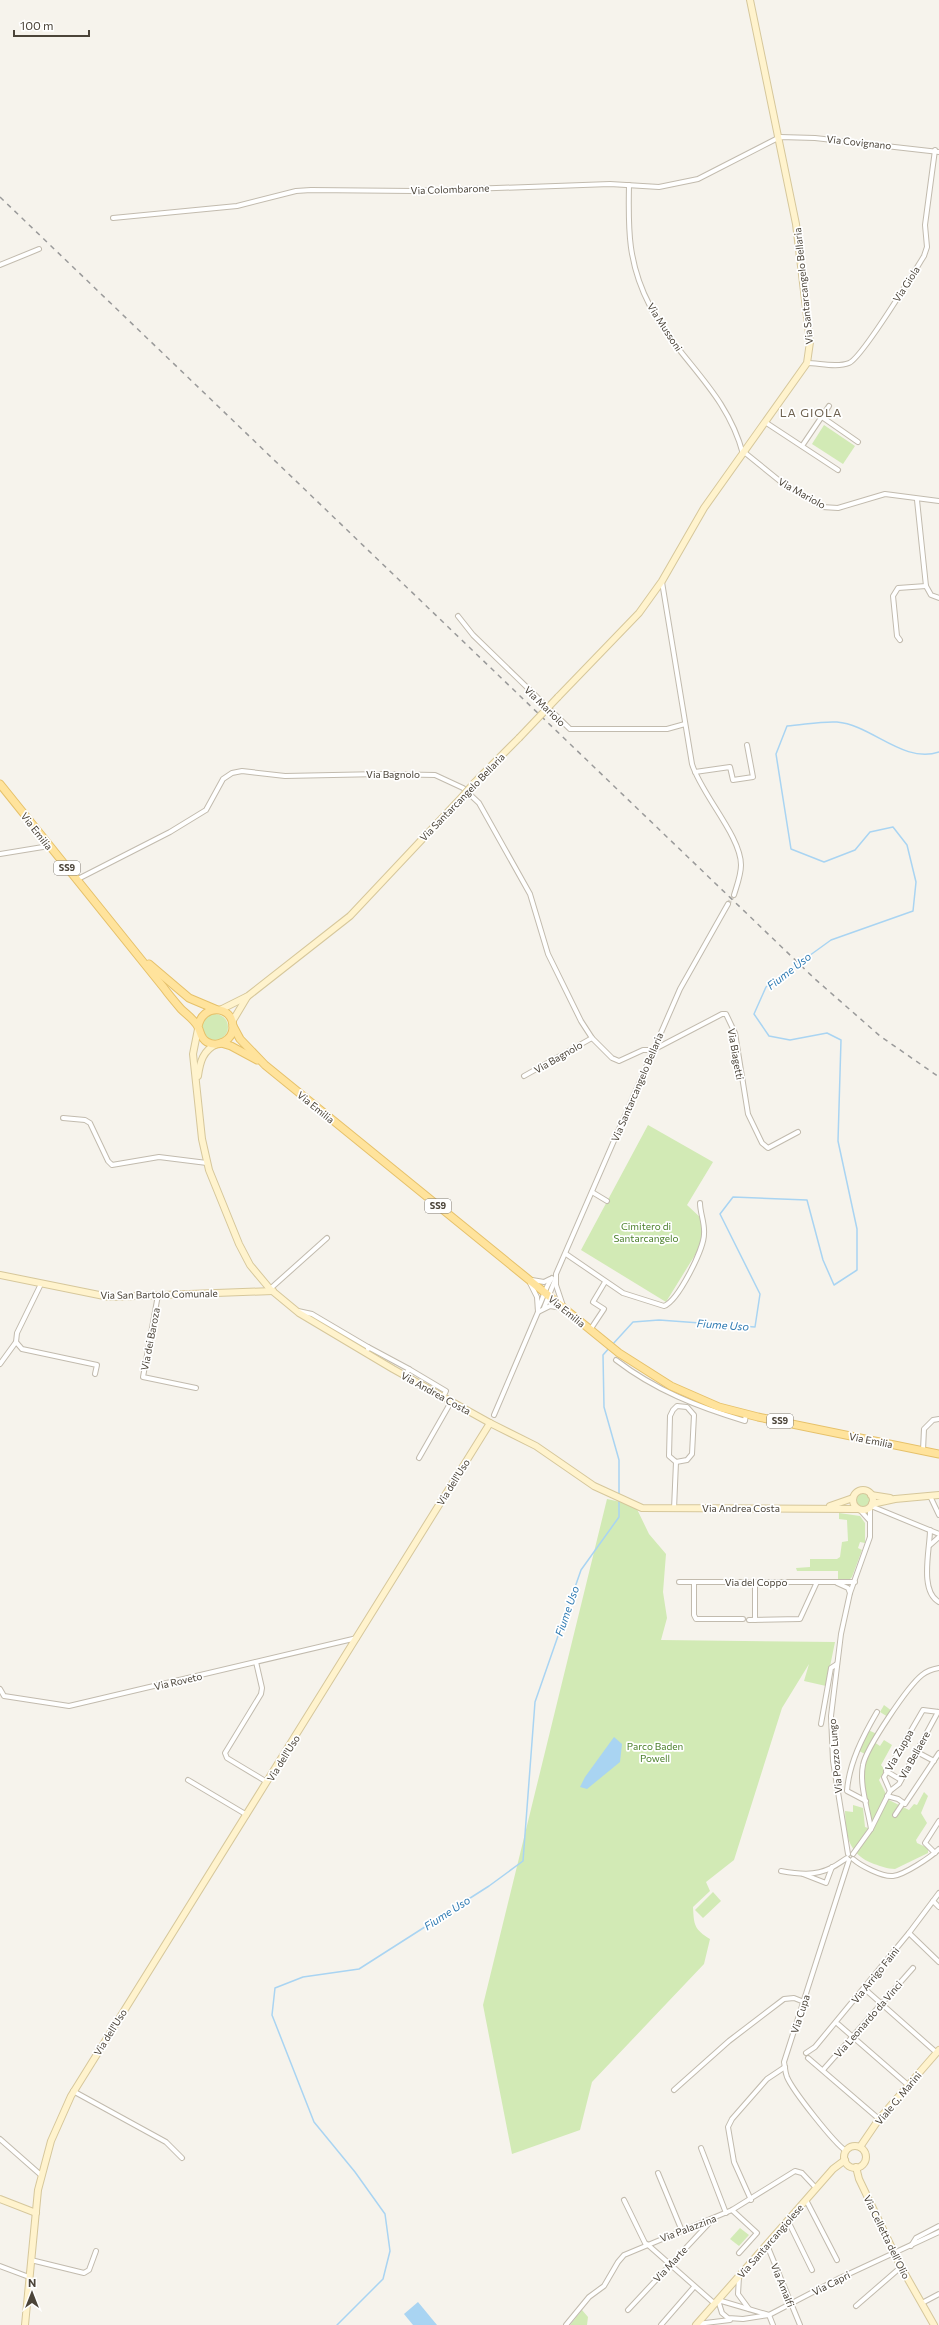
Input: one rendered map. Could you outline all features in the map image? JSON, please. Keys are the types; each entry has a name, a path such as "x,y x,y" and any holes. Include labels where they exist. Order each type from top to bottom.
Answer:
{"main road":[{"name":"Via Emilia","path":"0,784 180,1009 198,1028 200,1035 207,1042 231,1046 265,1066"},
{"name":"Via Emilia","path":"135,952 189,998 225,1012 240,1039 265,1066 592,1332 657,1378 696,1398 746,1414 939,1454"},
{"path":"198,1028 201,1016 205,1013 218,1010"},
{"path":"219,1044 230,1036 233,1024"}],"street":[{"name":"Via Santarcangelo Bellaria","path":"218,1010 248,996 350,916 474,783 639,613 662,581 704,508 807,363 810,342 796,224 780,137 750,0"},
{"name":"Via Covignano","path":"780,137 815,138 937,151"},
{"name":"Via Colombarone","path":"113,218 237,206 311,190 414,191 629,185 659,187 698,179 780,137"},
{"name":"Via Giola","path":"807,363 844,365 851,363 877,328 924,256 927,248 925,225 937,151"},
{"name":"Via Mussoni","path":"629,185 630,251 649,305 679,349 719,399 744,453"},
{"path":"0,265 39,249"},
{"path":"802,446 829,406"},
{"path":"822,417 858,442"},
{"path":"765,422 838,470"},
{"name":"Via Mariolo","path":"744,453 786,486 822,507 838,508 885,494 896,494 917,500 939,501"},
{"path":"917,500 926,586 931,595 939,598"},
{"path":"662,581 685,724 695,772 738,853 741,865 734,895"},
{"path":"900,640 897,636 893,596 895,590 898,588 926,586"},
{"name":"Via Mariolo","path":"458,616 472,635 570,729 666,729 680,727 685,724"},
{"path":"695,772 730,767 733,780 753,777 747,745"},
{"name":"Via Bagnolo","path":"76,880 170,832 206,810 223,779 232,773 242,771 285,776 381,774 434,776 463,788 478,803 530,894 548,954 581,1021 592,1038 612,1058 619,1061 643,1050 653,1050"},
{"path":"0,854 49,846"},
{"name":"Via Santarcangelo Bellaria","path":"544,1308 548,1295 546,1286 555,1277 566,1254 680,989 728,904"},
{"name":"Via Santarcangelo Bellaria","path":"233,1024 248,996"},
{"name":"Via Biagetti","path":"653,1050 722,1014 728,1015 735,1033 748,1114 766,1148 773,1146 798,1132"},
{"name":"Via Andrea Costa","path":"198,1028 193,1054 202,1139 207,1163 221,1204 238,1244 250,1265 271,1290 295,1310 367,1350 405,1376 451,1402 536,1446 594,1486 639,1507 656,1510 859,1509"},
{"name":"Via Bagnolo","path":"524,1076 592,1038"},
{"name":"Via Andrea Costa","path":"197,1082 204,1054 211,1046 219,1044"},
{"path":"63,1118 85,1120 90,1123 108,1162 112,1165 159,1157 207,1163"},
{"path":"592,1192 607,1200"},
{"path":"566,1254 623,1294 664,1306 673,1301 702,1244 704,1234 700,1203"},
{"path":"271,1290 328,1238"},
{"name":"Via San Bartolo Comunale","path":"0,1275 98,1296 271,1290"},
{"path":"527,1278 544,1282 555,1277 557,1292 565,1310"},
{"path":"527,1278 537,1297 538,1311 554,1306 565,1310"},
{"path":"592,1332 604,1309 593,1302 605,1282"},
{"path":"0,1364 16,1342 17,1333 41,1284"},
{"name":"Via dei Baroza","path":"158,1295 143,1377 196,1388"},
{"name":"Via Santarcangelo Bellaria","path":"494,1415 538,1311 548,1295"},
{"path":"16,1342 22,1349 97,1365 95,1374"},
{"path":"367,1350 409,1370 446,1391 443,1397"},
{"path":"616,1360 653,1385 690,1403 745,1420 746,1414"},
{"path":"405,1376 409,1370"},
{"path":"419,1458 451,1402"},
{"path":"684,1406 694,1415 692,1454 687,1460 676,1462 669,1456 670,1416 674,1408 684,1406"},
{"path":"923,1450 924,1429 933,1420 939,1419"},
{"name":"Via dell'Uso","path":"25,2325 36,2213 42,2176 51,2141 73,2092 358,1638 490,1423"},
{"path":"674,1509 676,1462"},
{"path":"869,1521 854,1504 853,1498 857,1492 863,1490 871,1495 895,1498 939,1495"},
{"path":"871,1495 871,1506"},
{"path":"930,1496 939,1515"},
{"name":"Via Andrea Costa","path":"826,1508 853,1498"},
{"path":"859,1509 895,1498"},
{"path":"871,1506 939,1534"},
{"name":"Via Pozzo Lungo","path":"850,1856 841,1820 831,1730 838,1664 850,1593 869,1544 869,1521 871,1506"},
{"path":"930,1530 930,1545 926,1576 938,1602"},
{"path":"930,1545 939,1537"},
{"name":"Via del Coppo","path":"680,1582 855,1582"},
{"path":"694,1582 694,1615 696,1619 743,1619"},
{"path":"749,1620 800,1619 816,1582"},
{"name":"Via del Coppo","path":"832,1582 848,1588 850,1593"},
{"path":"754,1620 755,1583"},
{"name":"Via Roveto","path":"0,1690 2,1697 69,1706 358,1638"},
{"path":"256,1662 262,1688 261,1694 225,1753 227,1758 268,1782"},
{"name":"Via Pozzo Lungo","path":"821,1724 831,1668 838,1664"},
{"path":"871,1829 861,1776 863,1763 892,1713 922,1675 939,1668"},
{"name":"Via Zuppa","path":"890,1791 884,1782 886,1771 923,1710 939,1712"},
{"path":"866,1801 847,1792 848,1780 863,1738 877,1712"},
{"name":"Via Bellaere","path":"850,1856 871,1829 887,1796 890,1791 894,1790 901,1780 939,1712"},
{"path":"917,1752 934,1761"},
{"path":"895,1815 939,1753"},
{"path":"886,1771 901,1780"},
{"path":"188,1780 247,1816"},
{"path":"887,1796 898,1799 904,1804"},
{"path":"935,1853 925,1843 939,1821"},
{"path":"803,1874 832,1867 850,1856 884,1875 895,1876 935,1853 939,1849"},
{"name":"Via Cupa","path":"785,2067 784,2062 850,1856"},
{"path":"781,1872 803,1874 826,1883 832,1867"},
{"name":"Via Arrigo Faini","path":"823,2070 807,2055 909,1933 939,1893"},
{"path":"933,1902 939,1907"},
{"path":"909,1933 939,1962"},
{"name":"Via Leonardo da Vinci","path":"823,2070 882,2005 913,1968"},
{"path":"867,1991 938,2051"},
{"path":"674,2090 729,2041 784,1999 794,1998 804,2002"},
{"path":"838,2024 908,2085"},
{"name":"Viale G. Marini","path":"860,2147 879,2119 938,2051"},
{"path":"751,2200 734,2162 728,2127 732,2118 767,2079 785,2067 792,2085 835,2143 846,2151"},
{"path":"823,2070 879,2119"},
{"path":"73,2092 166,2142 182,2158"},
{"path":"0,2139 42,2176"},
{"path":"850,2147 860,2147 865,2152 866,2159 862,2164 856,2167 850,2166 845,2160 846,2151 850,2147"},
{"path":"701,2148 726,2213"},
{"name":"Via Santarcangiolese","path":"697,2324 816,2188 845,2160"},
{"name":"Via Celletta dell'Olio","path":"856,2167 859,2179 900,2268 934,2325"},
{"name":"Via Palazzina","path":"566,2325 589,2297 604,2286 618,2262 629,2253 726,2213 751,2200 795,2171 802,2173 816,2188"},
{"path":"658,2173 682,2231"},
{"path":"0,2200 36,2213"},
{"path":"624,2200 647,2245 694,2287 716,2302 770,2314 773,2325"},
{"path":"806,2200 837,2260"},
{"path":"732,2210 757,2232 739,2253"},
{"name":"Via Marte","path":"628,2310 669,2264 713,2219"},
{"path":"788,2221 812,2270"},
{"path":"911,2246 916,2238 939,2226"},
{"name":"Via Capri","path":"697,2324 770,2314 840,2278 939,2232"},
{"name":"Via Amalfi","path":"767,2245 800,2325"},
{"path":"31,2260 84,2273 89,2270 96,2251"},
{"path":"0,2266 29,2277"},
{"path":"856,2306 900,2268"},
{"path":"739,2276 738,2288 740,2299 752,2311"},
{"path":"661,2325 694,2287"},
{"path":"922,2303 939,2294"},
{"path":"716,2302 722,2313 728,2318 736,2319"}],"green space":[{"path":"824,425 855,446 843,464 812,444"},
{"path":"215,1014 224,1018 228,1027 224,1036 215,1040 206,1036 202,1027 206,1018"},
{"name":"Cimitero di Santarcangelo","path":"648,1125 713,1162 687,1205 703,1220 703,1242 666,1302 581,1250"},
{"path":"863,1493 868,1495 870,1500 868,1505 863,1507 858,1505 856,1500 858,1495"},
{"name":"Parco Baden Powell","path":"607,1499 635,1505 649,1534 666,1554 663,1592 667,1618 661,1640 835,1642 826,1686 804,1681 809,1664 782,1708 734,1860 706,1882 710,1891 693,1907 696,1926 710,1939 704,1964 592,2082 580,2130 512,2154 483,2005"},
{"path":"839,1513 860,1516 865,1523 865,1543 860,1542 858,1548 862,1550 852,1577 849,1580 838,1580 838,1571 797,1571 796,1568 810,1567 810,1559 837,1559 840,1557 842,1542 848,1541 847,1520 839,1519"},
{"path":"884,1705 892,1711 888,1717 880,1712"},
{"path":"868,1730 877,1734 865,1754 859,1751"},
{"path":"884,1740 892,1745 881,1765 885,1770 879,1780 889,1800 909,1810 914,1804 917,1805 924,1792 928,1796 921,1813 927,1823 916,1840 917,1843 928,1848 928,1853 895,1869 874,1864 865,1860 859,1855 850,1843 845,1820 845,1811 853,1812 853,1805 863,1808 865,1827 871,1829 861,1777 863,1763 874,1742 880,1746"},
{"path":"713,1892 721,1901 703,1918 695,1910"},
{"path":"740,2228 749,2235 739,2246 730,2239"},
{"path":"582,2310 588,2317 587,2325 570,2325"}],"water":[{"path":"614,1737 622,1744 620,1762 587,1789 580,1787 585,1777"},
{"path":"418,2302 437,2325 413,2325 404,2314"}],"waterway":[{"name":"Fiume Uso","path":"612,1345 633,1322 659,1320 755,1327 760,1294 720,1214 733,1197 807,1200 823,1260 834,1285 857,1270 857,1229 838,1141 841,1040 827,1033 790,1040 769,1036 754,1014 766,987 831,940 913,911 916,882 907,845 893,827 870,832 855,850 824,862 791,849 776,754 787,726 831,722 850,725 900,749 913,753 926,754 939,752"},
{"name":"Fiume Uso","path":"610,1347 603,1355 604,1407 619,1460 619,1495"},
{"name":"Fiume Uso","path":"337,2325 383,2279 390,2251 385,2214 355,2172 314,2122 272,2015 275,1988 303,1977 359,1969 489,1886 523,1861 535,1702 581,1570 619,1517 619,1501"}],"tunnel":[{"path":"728,904 734,895"}],"railway":[{"path":"0,197 815,979 880,1036 939,1077"}],"district":[{"name":"LA GIOLA","path":"811,413"}]}
